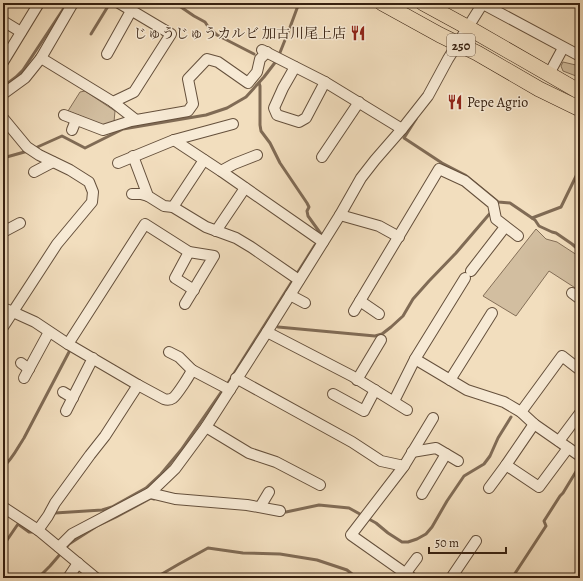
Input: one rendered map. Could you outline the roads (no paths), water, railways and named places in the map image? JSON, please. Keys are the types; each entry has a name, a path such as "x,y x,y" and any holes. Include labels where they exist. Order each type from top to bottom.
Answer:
{"highway":[{"name":"250","path":"382,3 477,54 580,114"},
{"name":"250","path":"423,3 580,92"},
{"name":"250","path":"549,74 580,89"},
{"name":"250","path":"539,89 580,109"}],"street":[{"path":"3,62 39,3"},
{"path":"3,94 25,78 41,58 73,3"},
{"path":"113,102 134,92 170,34 119,3"},
{"path":"59,547 72,534 150,493 175,469 206,427 230,390 236,378 267,332 340,215 361,178 374,160 402,129 428,96 448,59 483,3 580,56"},
{"path":"106,54 132,11"},
{"path":"3,22 21,32"},
{"path":"549,74 563,48"},
{"path":"64,115 103,130 136,120 188,111 193,104 188,79 207,59 218,62 248,83 257,72 260,59 271,55 325,82 402,129"},
{"path":"41,58 113,102 136,120"},
{"path":"295,67 274,108 277,115 299,122 306,118 325,82"},
{"path":"322,157 359,102"},
{"path":"3,118 27,147 89,182 93,192 92,202 57,244 8,310 3,327"},
{"path":"72,130 76,120"},
{"path":"118,163 174,140 233,124"},
{"path":"174,140 323,242"},
{"path":"221,171 257,155"},
{"path":"133,156 148,196"},
{"path":"173,207 204,160"},
{"path":"34,172 53,162"},
{"path":"354,311 439,169 465,181 493,204 496,219 518,236"},
{"path":"216,231 245,188"},
{"path":"132,194 148,196 164,206 173,207 206,228 236,238 299,280"},
{"path":"340,215 378,226 399,237"},
{"path":"4,236 20,223"},
{"path":"68,344 145,224 189,252 214,256 185,304"},
{"path":"394,401 415,359 468,274 505,227"},
{"path":"189,252 176,278 194,290"},
{"path":"290,295 305,303"},
{"path":"360,301 379,314"},
{"path":"8,310 35,322 68,344 164,399 169,400 174,398 192,370"},
{"path":"450,380 484,332 492,313"},
{"path":"24,378 25,366 49,332"},
{"path":"267,332 375,390 407,410"},
{"path":"357,380 381,340"},
{"path":"170,352 184,355 192,370 230,390"},
{"path":"521,412 562,356 580,370"},
{"path":"66,411 93,358"},
{"path":"415,359 467,390 504,402 521,412 534,424 580,456"},
{"path":"236,378 352,442 381,461 404,466"},
{"path":"38,530 55,503 105,436 138,385"},
{"path":"333,394 364,411 375,390"},
{"path":"63,392 73,398"},
{"path":"559,441 580,413"},
{"path":"417,558 408,576 351,535 404,466 433,418"},
{"path":"488,488 534,424"},
{"path":"206,427 249,453 276,462 320,485"},
{"path":"412,452 436,448 458,461"},
{"path":"506,465 539,487 568,448"},
{"path":"422,494 446,454"},
{"path":"260,507 268,492"},
{"path":"150,493 175,499 247,505 280,511"},
{"path":"3,507 38,530 96,578"},
{"path":"451,578 476,541"},
{"path":"68,578 78,563"}],"waterway":[{"path":"91,34 110,3"},
{"path":"175,3 205,22 217,35 254,54"},
{"path":"33,149 62,136 85,148 123,129 206,115 227,108 246,97 277,60 299,3"},
{"path":"3,87 23,70 66,5"},
{"path":"259,83 261,131 270,143 280,163 307,203 309,207 307,211 308,216 321,234"},
{"path":"416,119 404,138 442,163 465,175 498,202 510,203 535,220 539,226 556,233 580,251"},
{"path":"3,158 28,151"},
{"path":"532,218 561,207 580,168"},
{"path":"278,327 375,336 382,334 403,316 413,299 456,253 492,211"},
{"path":"228,383 315,245"},
{"path":"3,467 12,457 24,438 69,352"},
{"path":"55,513 102,510 112,507 146,488 161,474 181,450 222,391"},
{"path":"281,512 319,505 349,508 376,523 402,542 417,539 426,534 432,527 464,476 484,464 490,456 498,438 511,417"},
{"path":"512,578 546,526 544,521 580,465"},
{"path":"38,578 69,544 97,526 151,498 154,499"},
{"path":"3,546 18,524 29,532 32,532"},
{"path":"155,578 208,548 243,553 280,554 317,560 347,570 357,578"}],"place":[{"name":"じゅうじゅうカルビ 加古川尾上店","path":"358,33"},
{"name":"Pepe Agrio","path":"455,102"}]}
